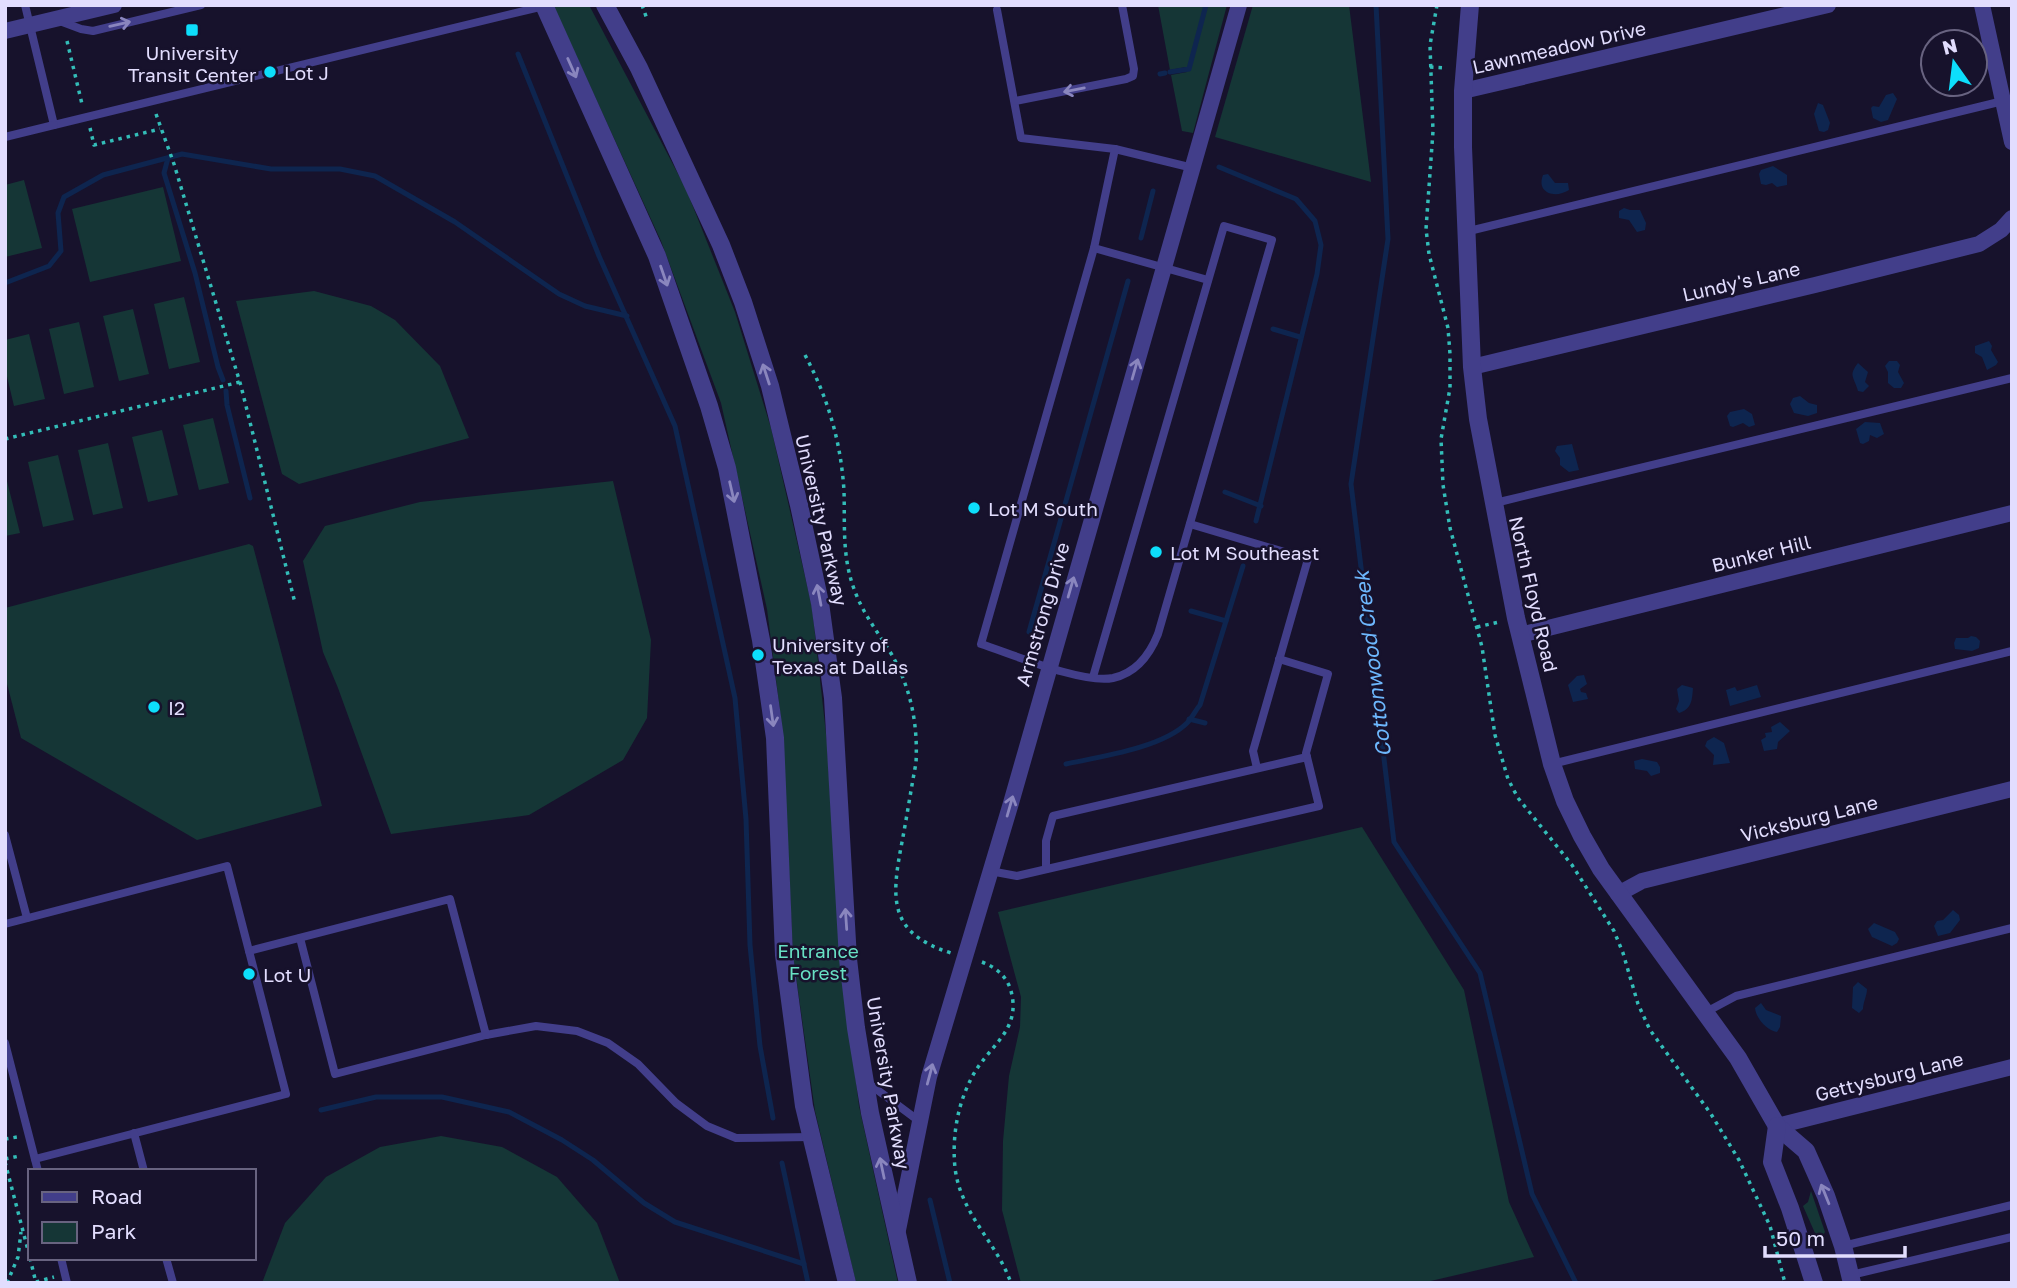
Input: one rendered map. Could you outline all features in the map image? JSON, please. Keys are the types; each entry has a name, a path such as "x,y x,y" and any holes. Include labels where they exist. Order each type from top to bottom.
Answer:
{"street":[{"path":"5,31 114,5"},
{"name":"University Parkway","path":"605,5 639,68 721,245 770,386 799,505 820,603 833,698 848,959 864,1080 908,1283"},
{"name":"Armstrong Drive","path":"896,1236 929,1077 1165,269 1238,5"},
{"name":"North Floyd Road","path":"1470,5 1463,91 1465,232 1472,367 1492,504 1520,635 1552,764 1565,801 1582,836 1618,894 1738,1058 1777,1126 1806,1151 1826,1196 1851,1279"},
{"name":"Lawnmeadow Drive","path":"1463,91 1828,5"},
{"path":"1982,5 2012,142"},
{"path":"544,6 657,257 709,406 727,468 761,640 773,726 786,981 804,1106 847,1283"},
{"name":"Lundy's Lane","path":"1472,367 1979,244 2001,230 2012,218"},
{"name":"Bunker Hill","path":"1520,635 2012,513"},
{"name":"Vicksburg Lane","path":"1618,894 1642,881 2012,789"},
{"name":"Gettysburg Lane","path":"1777,1126 2012,1067"},
{"path":"1777,1126 1772,1162 1814,1283"}],"lane":[{"path":"26,5 54,125"},
{"path":"54,19 93,31 201,5"},
{"path":"1015,102 1133,76 1122,5"},
{"path":"5,136 544,6"},
{"path":"997,10 1021,138 1115,149 1193,168"},
{"path":"1465,232 2004,101"},
{"path":"1093,677 1224,226 1272,240 1151,651 1136,668 1113,678 1093,677 1049,666 981,644 1094,248 1115,149"},
{"path":"1094,248 1208,280"},
{"path":"1492,504 2012,378"},
{"path":"1190,524 1308,559 1253,751 1257,768"},
{"path":"1552,764 2012,651"},
{"path":"990,871 1017,876 1319,806 1306,753 1328,674 1279,659"},
{"path":"1046,869 1046,841 1053,816 1307,757"},
{"path":"5,835 27,918"},
{"path":"5,924 227,866 286,1094 35,1159"},
{"path":"249,951 450,900 486,1035"},
{"path":"1706,1012 1736,996 2012,929"},
{"path":"300,938 335,1074 486,1035 536,1026 577,1031 608,1043 628,1057 676,1103 707,1126 736,1138 811,1137"},
{"path":"5,1044 38,1169"},
{"path":"864,1080 919,1121"},
{"path":"134,1133 143,1169"},
{"path":"1843,1246 2012,1205"},
{"path":"1851,1279 2012,1237"},
{"path":"61,1260 67,1283"},
{"path":"167,1260 173,1283"}],"path":[{"path":"642,5 647,19"},
{"path":"68,41 82,104"},
{"path":"1430,67 1447,68"},
{"path":"90,127 94,145 159,127 174,164 240,382 295,603"},
{"path":"805,355 824,393 836,434 844,494 844,549 852,584 866,616 904,679 914,712 916,762 895,877 897,908 914,936 928,946 954,954"},
{"path":"5,439 240,382"},
{"path":"1477,627 1500,621"},
{"path":"976,959 991,965 1009,984 1014,1011 1011,1025 980,1063 962,1102 956,1123 956,1169 965,1205 999,1258 1011,1283"},
{"path":"5,1162 28,1251"},
{"path":"7,1283 18,1257 21,1226"},
{"path":"30,1260 36,1283"}],"green space":[{"name":"Entrance Forest","path":"553,5 589,5 686,189 735,312 771,428 812,607 827,743 839,943 859,1106 898,1283 856,1283 815,1111 793,955 782,727 767,609 721,403 661,241"},
{"path":"1158,5 1227,5 1193,133 1182,131 1171,75 1187,72 1186,67 1170,70"},
{"path":"1253,5 1349,5 1371,182 1215,137"},
{"path":"24,180 42,248 5,257 5,185"},
{"path":"163,187 181,261 90,282 72,209"},
{"path":"314,291 371,306 395,320 440,366 469,438 299,484 282,474 236,301"},
{"path":"184,297 200,362 169,369 154,304"},
{"path":"133,309 149,374 119,381 103,316"},
{"path":"79,322 94,387 64,394 49,329"},
{"path":"29,334 45,399 14,406 5,368 5,340"},
{"path":"213,418 229,483 199,490 183,425"},
{"path":"162,430 178,495 148,502 132,437"},
{"path":"108,443 123,508 93,515 78,450"},
{"path":"58,455 74,520 43,527 28,462"},
{"path":"5,473 20,533 5,536"},
{"path":"613,481 651,640 647,718 623,760 529,815 391,834 323,652 303,561 325,526 420,502"},
{"name":"I2","path":"249,544 253,546 322,806 197,840 21,738 5,676 5,608"},
{"path":"1362,827 1464,990 1509,1202 1534,1257 1422,1283 1021,1283 1002,1210 1003,1141 1009,1076 1020,1027 1021,997 998,912"},
{"path":"441,1136 502,1147 557,1177 597,1223 620,1283 262,1283 285,1223 326,1177 380,1147"},
{"path":"1811,1191 1825,1232 1819,1242 1803,1206 1808,1202"}],"water":[{"path":"1893,93 1897,99 1888,120 1881,122 1873,118 1871,108 1879,107 1886,95"},
{"path":"1818,103 1823,105 1830,123 1828,130 1824,132 1819,131 1814,114"},
{"path":"1773,166 1787,175 1787,185 1777,187 1772,183 1761,184 1761,170"},
{"path":"1548,174 1555,183 1568,183 1569,190 1553,194 1544,190 1543,175"},
{"path":"1624,208 1640,210 1646,223 1645,230 1637,232 1629,220 1619,218 1619,211"},
{"path":"1989,341 1998,362 1987,370 1982,357 1975,353 1975,346"},
{"path":"1889,361 1897,361 1900,365 1898,372 1904,383 1901,388 1894,388 1888,383 1885,366"},
{"path":"1858,363 1868,372 1865,382 1869,386 1863,392 1858,391 1853,376"},
{"path":"1800,396 1817,405 1817,413 1808,416 1794,413 1790,404 1793,398"},
{"path":"1744,409 1752,414 1755,425 1749,427 1743,423 1730,426 1727,416 1730,412"},
{"path":"1865,422 1880,423 1884,434 1877,438 1870,435 1869,441 1860,443 1856,429"},
{"path":"1572,444 1579,470 1569,472 1560,465 1560,458 1555,451 1557,446"},
{"path":"1971,636 1980,641 1979,648 1972,651 1955,649 1956,638"},
{"path":"1584,675 1587,684 1580,689 1586,693 1588,699 1573,702 1568,685 1577,676"},
{"path":"1682,685 1693,688 1689,706 1679,713 1676,709 1679,701 1677,689"},
{"path":"1757,685 1761,697 1730,706 1726,690 1735,687 1737,691"},
{"path":"1780,722 1790,731 1778,742 1777,749 1764,751 1761,740 1766,737 1765,733 1772,732 1771,727"},
{"path":"1714,737 1724,743 1730,763 1713,765 1714,755 1705,746 1707,741"},
{"path":"1642,759 1657,762 1660,773 1651,776 1647,771 1635,769 1634,761"},
{"path":"1953,910 1960,920 1950,933 1938,936 1934,926"},
{"path":"1874,923 1895,932 1899,939 1897,943 1892,946 1872,937 1868,929"},
{"path":"1858,982 1867,989 1863,1009 1859,1013 1852,1008 1853,987"},
{"path":"1761,1003 1766,1010 1781,1016 1777,1032 1765,1026 1757,1016 1755,1008"}],"waterway":[{"path":"1170,72 1189,69 1206,5"},
{"name":"Cottonwood Creek","path":"1376,5 1388,239 1351,484 1394,842 1480,973 1532,1194 1576,1283"},
{"path":"518,54 599,256 675,426 735,698 746,819 750,945 760,1046 773,1118"},
{"path":"1160,74 1165,73"},
{"path":"5,283 49,266 61,251 58,213 64,197 103,175 182,154 271,169 340,169 375,176 455,222 559,294 585,306 627,316"},
{"path":"168,158 164,173 195,273 223,380"},
{"path":"1219,167 1296,199 1315,221 1321,245 1317,274 1256,521"},
{"path":"1141,238 1153,191"},
{"path":"1029,632 1128,281"},
{"path":"1273,329 1300,337"},
{"path":"226,391 250,498"},
{"path":"1225,492 1261,506"},
{"path":"1066,764 1146,745 1176,732 1189,721 1200,705 1243,566"},
{"path":"1191,611 1226,621"},
{"path":"1189,719 1205,723"},
{"path":"321,1110 376,1097 442,1097 509,1112 593,1160 644,1203 675,1222 804,1264"},
{"path":"782,1163 808,1283"},
{"path":"930,1200 950,1283"}],"place":[{"name":"University Transit Center","path":"192,30"},
{"name":"Lot J","path":"270,72"},
{"name":"Lot M South","path":"974,508"},
{"name":"Lot M Southeast","path":"1156,552"},
{"name":"University of Texas at Dallas","path":"758,655"},
{"name":"I2","path":"154,707"},
{"name":"Lot U","path":"249,974"}]}
